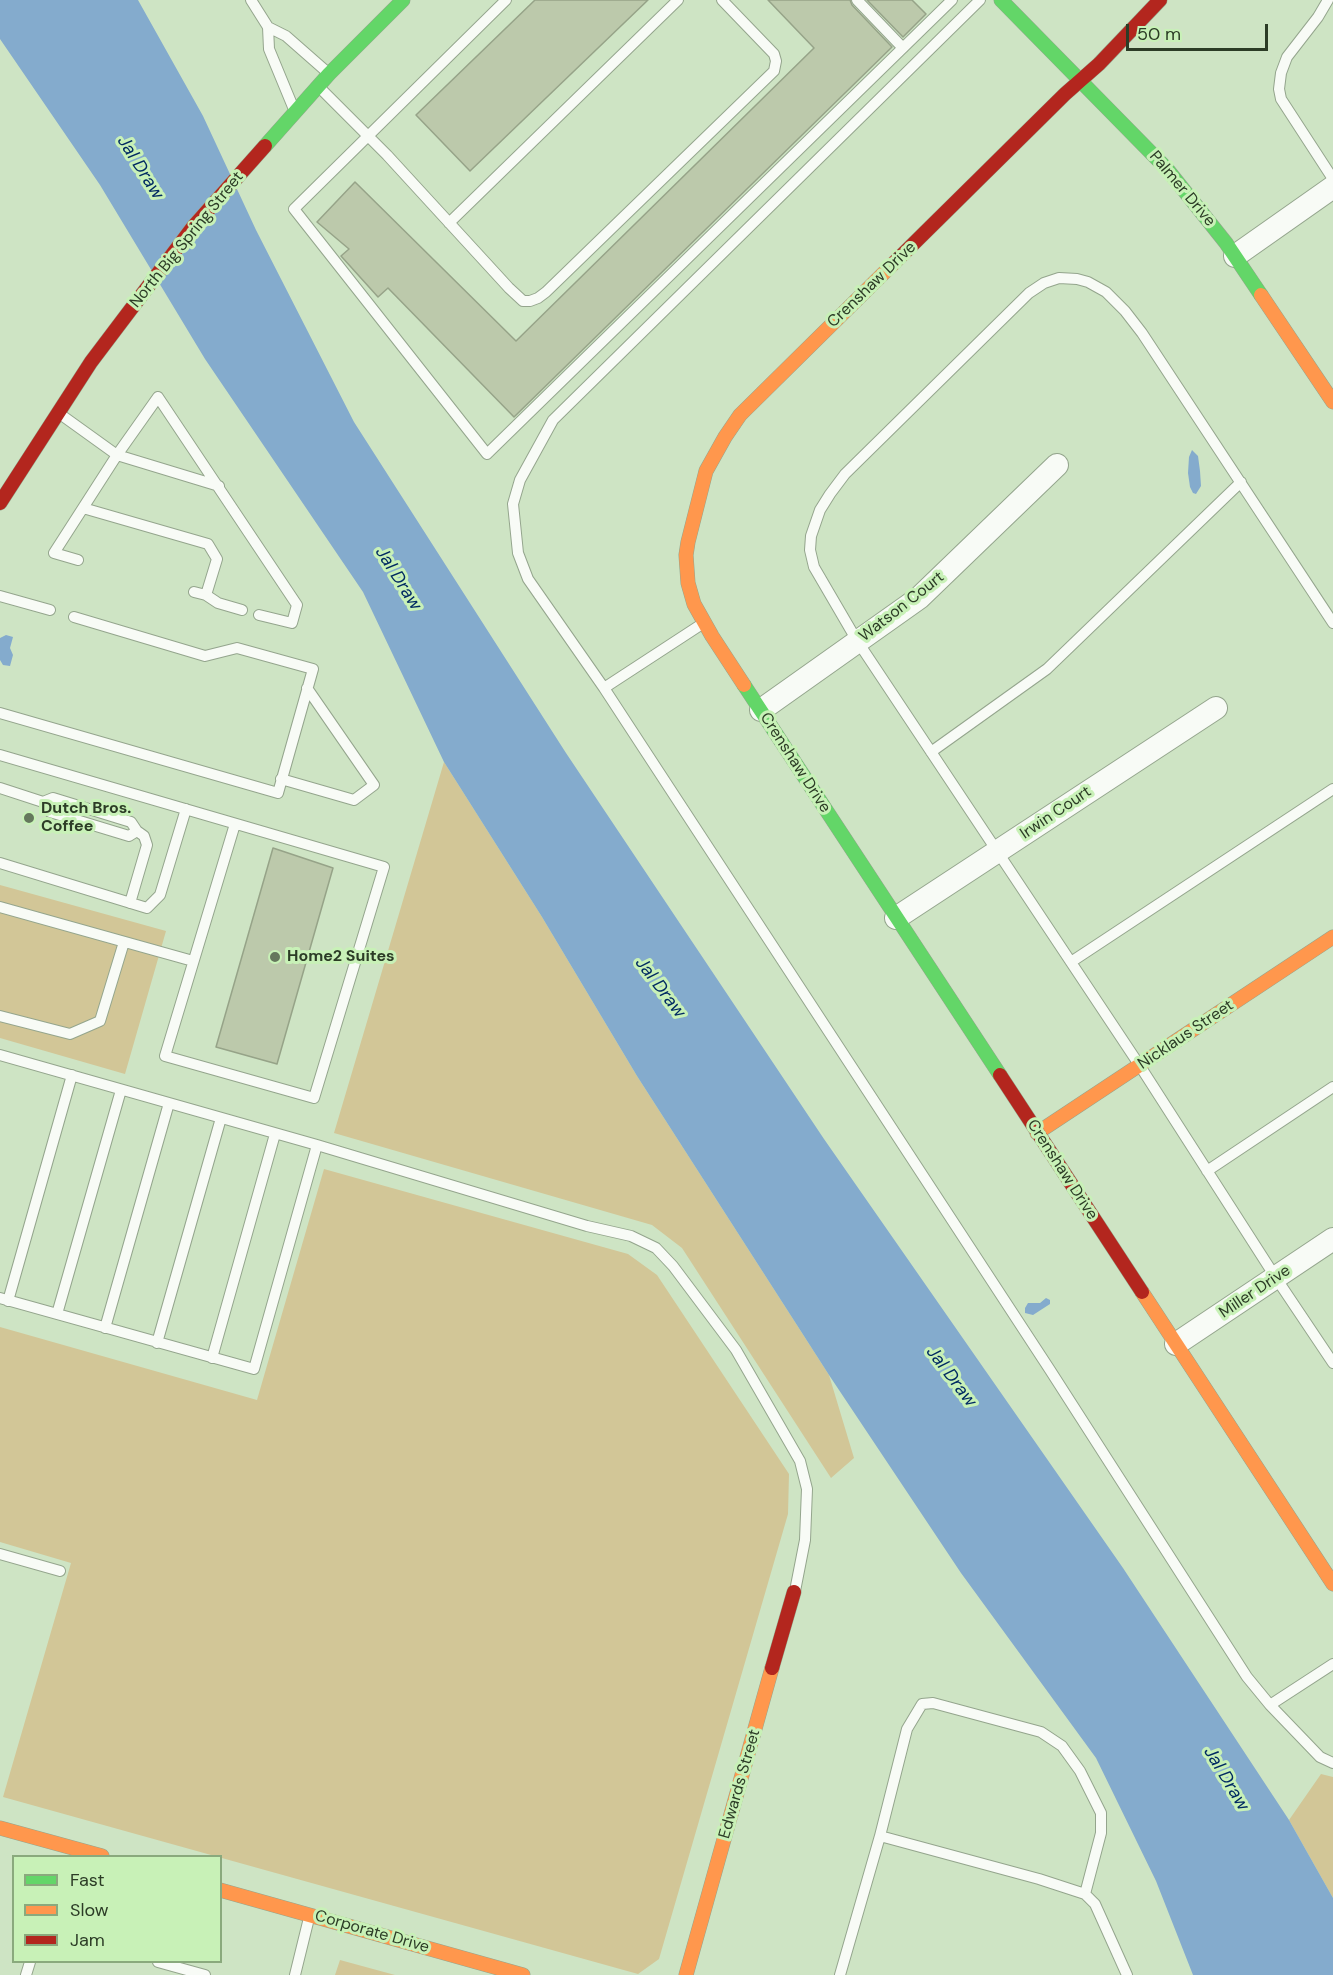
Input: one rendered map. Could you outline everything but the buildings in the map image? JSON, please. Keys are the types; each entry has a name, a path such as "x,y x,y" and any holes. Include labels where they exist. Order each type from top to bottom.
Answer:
{"main road":[{"name":"North Big Spring Street","path":"0,503 91,362 193,228 329,74 403,0"},
{"name":"Palmer Drive","path":"1001,0 1167,169 1226,243 1333,402"},
{"name":"Crenshaw Drive","path":"1160,0 1106,57 740,415 706,471 688,542 686,555 688,583 694,604 704,622 1333,1584"},
{"name":"Nicklaus Street","path":"1038,1133 1333,937"},
{"name":"Edwards Street","path":"686,1975 794,1593"},
{"path":"0,1828 95,1855"},
{"name":"Corporate Drive","path":"222,1891 523,1975"}],"street":[{"path":"1234,256 1333,187"},
{"name":"Watson Court","path":"761,710 920,598 1057,465"},
{"name":"Irwin Court","path":"897,918 1216,708"},
{"name":"Miller Drive","path":"1176,1344 1333,1239"}],"lane":[{"path":"251,0 268,27 269,49 294,112"},
{"path":"506,0 294,209 487,454 951,0"},
{"path":"449,223 678,0"},
{"path":"318,86 523,301 531,302 538,298 774,71 776,61 774,54 722,0"},
{"path":"856,0 903,48"},
{"path":"980,0 553,420 520,480 513,504 518,554 528,579 604,688 1247,1677 1270,1706 1320,1757 1333,1763"},
{"path":"1328,0 1318,17 1287,57 1281,73 1279,89 1281,99 1333,179"},
{"path":"268,27 286,36 329,74"},
{"path":"1333,624 1142,333 1116,300 1106,292 1088,282 1066,277 1050,281 1029,293 854,465 820,510 811,536 810,550 814,567 858,642 1140,1066 1333,1363"},
{"path":"78,560 54,553 117,455 158,397 297,605 292,623 259,615"},
{"path":"58,413 117,455 219,486"},
{"path":"932,752 1047,669 1241,482"},
{"path":"83,508 208,544 218,559 206,595"},
{"path":"194,592 206,595 218,603 242,610"},
{"path":"0,596 50,610"},
{"path":"0,713 278,793 313,669 237,648 205,656 74,617"},
{"path":"604,688 704,622"},
{"path":"281,779 354,800 374,785 307,688"},
{"path":"0,755 384,867 314,1098 165,1056 235,824"},
{"path":"0,788 43,802 53,798 131,822 144,836 147,845 130,903"},
{"path":"1071,962 1333,789"},
{"path":"0,863 147,908 160,895 186,809"},
{"path":"0,907 194,961"},
{"path":"0,1016 70,1034 100,1021 124,942"},
{"path":"0,1055 317,1145 586,1226 631,1236 656,1248 673,1266 736,1350 800,1461 807,1489 805,1540 794,1593"},
{"path":"72,1075 4,1299 157,1343 254,1369 317,1145"},
{"path":"1207,1171 1333,1088"},
{"path":"57,1314 121,1090"},
{"path":"105,1328 169,1103"},
{"path":"157,1343 221,1118"},
{"path":"212,1358 275,1134"},
{"path":"0,1554 60,1571"},
{"path":"1270,1706 1333,1664"},
{"path":"840,1975 880,1836 907,1729 922,1704 933,1703 1041,1732 1062,1746 1080,1771 1101,1813 1101,1833 1085,1894"},
{"path":"880,1836 1039,1879 1085,1894 1095,1904 1126,1975"},
{"path":"295,1975 310,1915"},
{"path":"167,1963 193,1966 205,1975"}],"shaded area":[{"path":"444,762 542,917 637,1076 829,1375 854,1458 831,1478 682,1248 652,1225 334,1133"},
{"path":"0,885 166,931 125,1074 0,1038"},
{"path":"324,1169 628,1254 657,1275 789,1474 788,1514 659,1959 638,1974 222,1858 222,1855 211,1855 3,1797 71,1563 0,1542 0,1327 257,1400"},
{"path":"1321,1774 1333,1777 1333,1898 1289,1820"},
{"path":"340,1960 395,1975 335,1975"}],"water":[{"name":"Jal Draw","path":"0,0 138,0 203,116 256,230 354,422 566,753 824,1139 1123,1568 1289,1820 1333,1898 1333,1975 1193,1975 1156,1881 1096,1758 961,1573 829,1375 637,1076 542,917 444,762 363,592 205,359 100,185 0,39"},
{"path":"1192,450 1198,456 1200,471 1201,486 1196,494 1190,487 1188,473"},
{"path":"6,635 13,637 10,648 13,655 10,666 3,665 0,660 0,638"},
{"path":"1046,1298 1050,1300 1050,1304 1033,1315 1025,1313 1028,1303 1040,1303"}],"traffic: fast":[{"path":"265,146 329,74 403,0"},
{"path":"1001,0 1167,169 1226,243 1261,295"},
{"path":"744,685 1000,1075"}],"traffic: slow":[{"path":"744,685 694,604 688,583 686,555 688,542 706,471 740,415 895,262"},
{"path":"1261,295 1333,402"},
{"path":"1037,1133 1333,937"},
{"path":"1142,1292 1333,1584"},
{"path":"686,1975 772,1668"},
{"path":"0,1828 98,1855"},
{"path":"222,1891 523,1975"}],"traffic: jam":[{"path":"895,262 1065,94 1099,64 1160,0"},
{"path":"0,503 91,362 193,227 265,146"},
{"path":"1000,1075 1142,1292"},
{"path":"772,1668 794,1592"}],"place":[{"name":"Dutch Bros. Coffee","path":"29,818"},
{"name":"Home2 Suites","path":"275,957"}]}
